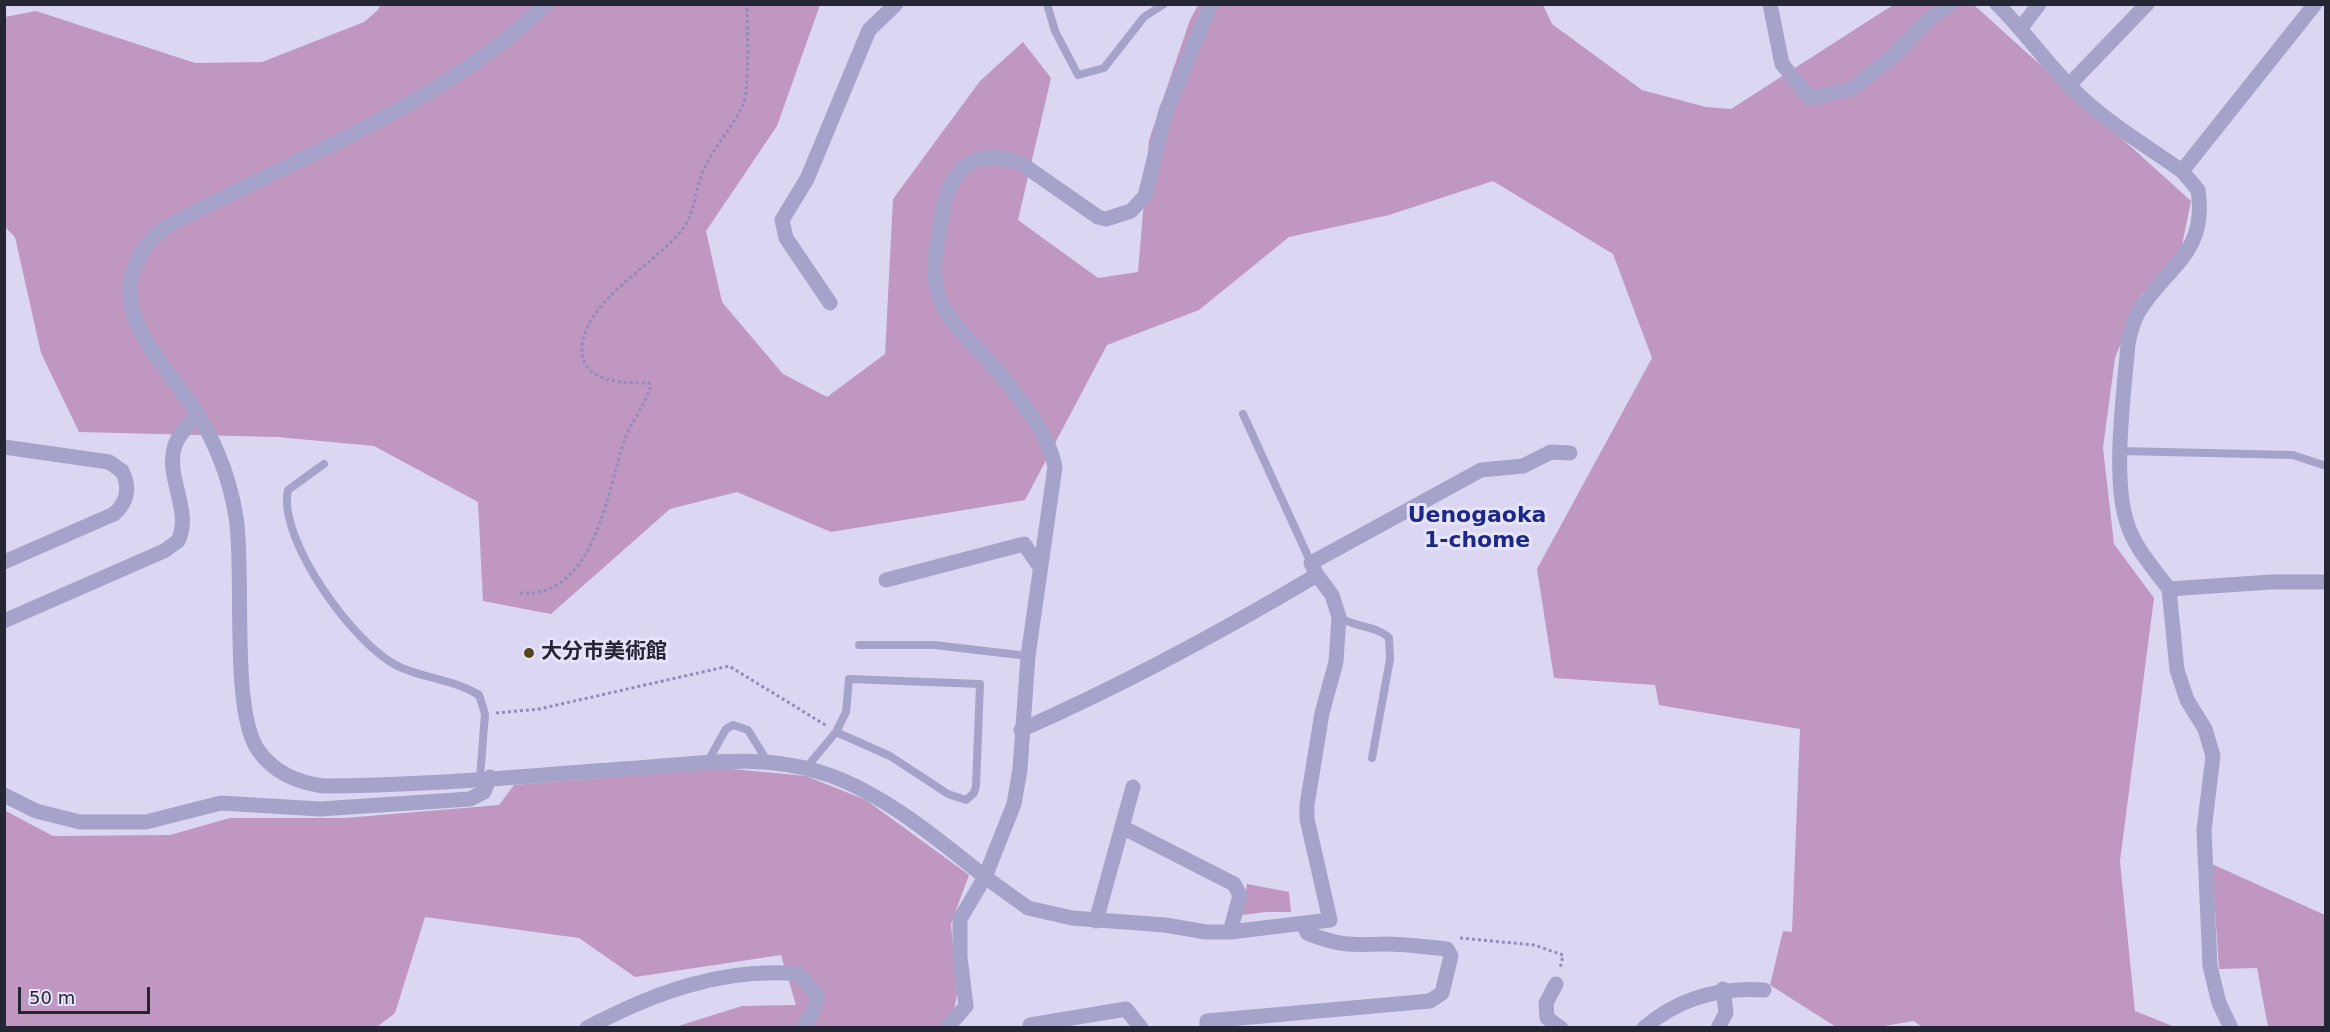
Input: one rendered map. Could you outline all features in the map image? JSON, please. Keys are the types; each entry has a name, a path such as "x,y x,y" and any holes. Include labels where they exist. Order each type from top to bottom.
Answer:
{"street":[{"path":"546,4 486,56 454,78 164,228 146,245 133,273 130,291 134,314 151,348 198,415 220,459 236,513 248,726 258,750 281,773 309,784 323,786 708,761 806,768 853,784 875,797 1028,908 1096,921 1230,933 1330,920 1307,819 1307,806 1322,713 1336,662 1339,617 1332,595 1314,569"},
{"path":"830,303 786,238 782,220 807,179 869,30 896,4"},
{"path":"947,1028 966,1006 960,957 960,919 985,877 1014,804 1020,769 1028,656 1055,467 1048,442 1000,374 966,338 938,292 934,274 947,191 964,166 992,157 1008,158 1022,164 1098,217 1106,219 1131,211 1145,195 1166,111 1211,4"},
{"path":"1770,4 1782,64 1810,98 1851,89 1893,56 1930,18 1950,4"},
{"path":"1997,4 2021,28 2081,98 2182,171 2198,190 2196,230 2186,256 2143,306 2133,324 2128,344 2121,451 2121,490 2127,524 2133,537 2169,589 2177,670 2187,700 2205,729 2213,756 2204,830 2209,955 2216,993 2231,1028"},
{"path":"2021,28 2039,4"},
{"path":"2069,85 2147,4"},
{"path":"2182,171 2315,4"},
{"path":"4,621 164,551 178,541 183,519 173,464 174,452 179,438 198,415"},
{"path":"4,447 109,462 122,471 127,489 126,499 114,514 4,562"},
{"path":"1021,730 1138,674 1255,612 1314,569 1481,470 1492,466 1522,466 1551,452 1570,453"},
{"path":"886,580 1024,544 1040,567"},
{"path":"2169,589 2271,582 2325,582"},
{"path":"4,795 36,811 66,819 146,822 221,804 320,809 470,799 484,792 485,777"},
{"path":"1096,921 1133,787"},
{"path":"1122,827 1234,884 1240,895 1230,933"},
{"path":"1207,1028 1207,1021 1430,1001 1442,993 1451,956 1447,949 1384,944 1364,947 1343,945 1307,933 1304,924"},
{"path":"587,1028 620,1010 684,985 770,971 799,974 817,996 813,1012 802,1028"},
{"path":"1556,984 1546,1003 1547,1018 1561,1028"},
{"path":"1718,1028 1726,1013 1723,989"},
{"path":"1644,1028 1684,1003 1723,989 1764,990"},
{"path":"1029,1024 1126,1009 1142,1028"}],"lane":[{"path":"1047,4 1055,31 1078,75 1104,68 1144,17 1164,4"},
{"path":"1243,414 1314,569"},
{"path":"2121,451 2293,455 2325,466"},
{"path":"324,464 288,490 285,503 290,524 320,587 356,632 401,668 464,686 479,695 485,714 485,777"},
{"path":"1339,617 1355,626 1381,630 1389,638 1390,659 1372,759"},
{"path":"859,645 934,645 1028,656"},
{"path":"806,768 836,732 846,712 849,679 980,684 976,786 974,793 966,800 948,794 890,756 836,732"},
{"path":"708,761 726,729 733,725 748,730 770,764"}],"path":[{"path":"520,593 548,591 565,579 593,540 609,501 625,439 651,385 604,380 595,374 583,360 585,334 591,319 630,277 682,231 695,206 702,174 715,147 744,103 747,4"},
{"path":"485,714 538,709 729,666 836,732"}],"shaded area":[{"path":"380,5 820,5 777,126 706,231 722,302 783,374 827,397 885,354 893,199 980,81 1023,42 1051,78 1018,220 1098,278 1138,272 1149,140 1190,20 1198,5 1543,5 1552,24 1642,90 1706,107 1731,109 1893,5 1974,5 2191,201 2181,250 2140,296 2115,358 2103,448 2114,544 2154,598 2120,861 2135,1011 2175,1027 1923,1028 1914,1021 1878,1027 1836,1027 1770,985 1783,931 1792,932 1800,729 1659,705 1655,685 1554,678 1537,569 1652,358 1613,254 1493,181 1389,215 1289,237 1199,310 1107,345 1025,500 831,532 737,492 670,509 551,614 483,601 478,502 374,446 277,437 79,432 41,353 15,237 5,227 5,17 36,11 195,63 262,62 364,22 378,10"},
{"path":"722,768 806,776 866,800 969,875 951,924 957,995 952,1019 941,1028 675,1027 742,1006 796,1005 781,955 635,977 579,938 425,917 395,1013 377,1027 5,1027 4,810 53,836 170,835 230,818 345,818 499,805 514,785"},
{"path":"2212,864 2325,915 2325,1027 2268,1027 2257,968 2219,969"},
{"path":"1247,884 1289,892 1291,912 1242,915"}],"place":[{"name":"大分市美術館","path":"529,653"}],"district":[{"name":"Uenogaoka 1-chome","path":"1477,528"}]}
